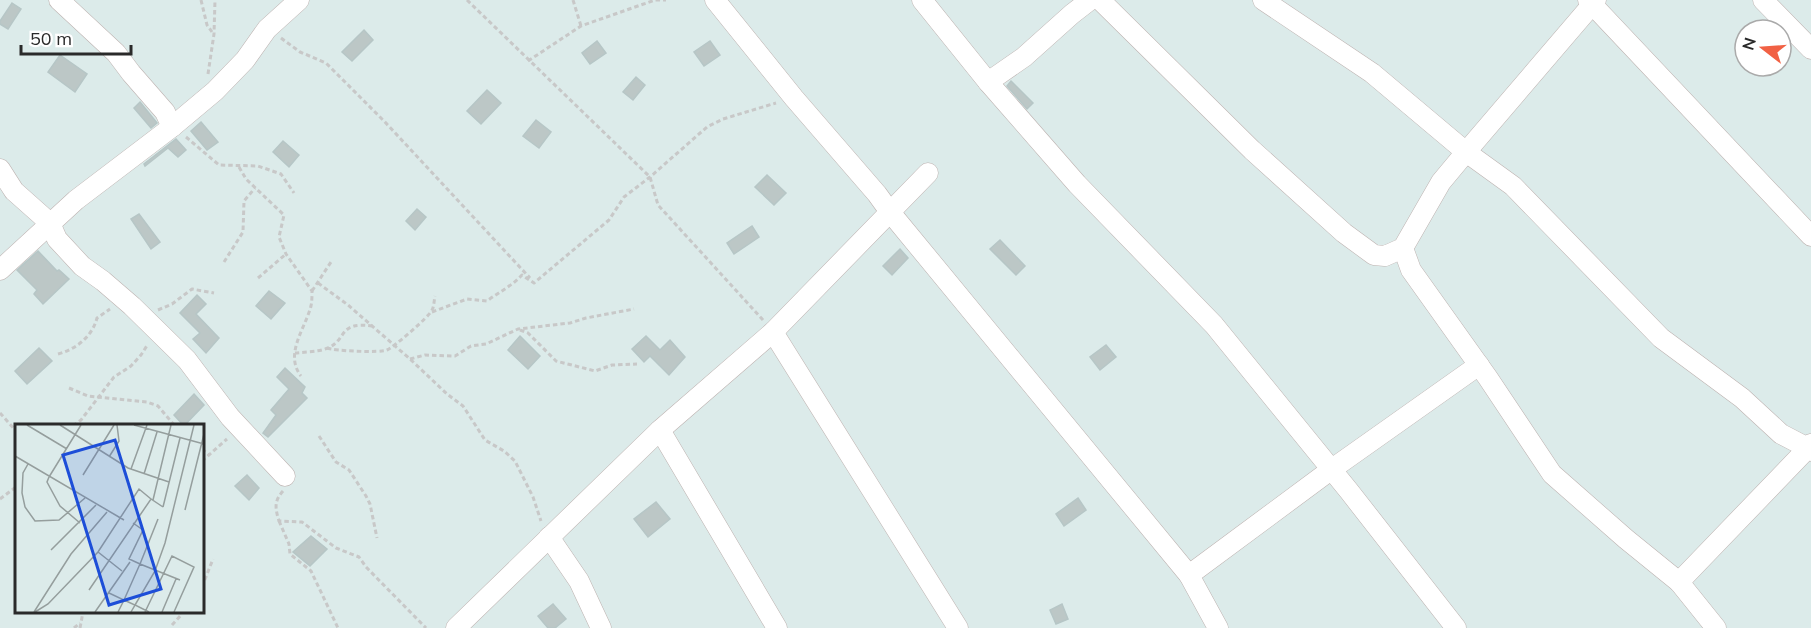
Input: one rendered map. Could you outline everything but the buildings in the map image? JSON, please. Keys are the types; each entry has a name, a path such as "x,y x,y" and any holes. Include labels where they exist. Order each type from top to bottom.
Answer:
{"street":[{"path":"59,0 116,52 165,112 172,127"},
{"path":"0,270 50,223 207,97 245,60 267,29 298,0"},
{"path":"715,0 1189,574 1218,628"},
{"path":"922,0 988,82 1077,184 1214,326 1332,469 1456,628"},
{"path":"988,82 1024,57 1090,0"},
{"path":"1100,0 1252,150 1344,233 1374,255 1385,256 1403,248 1441,182 1592,1 1811,236"},
{"path":"1263,0 1372,73 1466,152 1513,186 1661,338 1742,398 1781,434 1810,448 1679,582"},
{"path":"1763,0 1811,49"},
{"path":"0,169 14,191 50,223 57,239 82,266 124,298 187,360 239,427 285,476"},
{"path":"456,628 660,430 773,332 928,173"},
{"path":"1403,248 1411,270 1479,365 1552,474 1679,582 1716,628"},
{"path":"773,332 958,628"},
{"path":"1189,574 1479,365"},
{"path":"660,430 777,628"},
{"path":"549,537 579,581 601,628"}],"path":[{"path":"201,0 207,26 214,34"},
{"path":"207,97 215,0"},
{"path":"467,0 650,177 658,205 773,332"},
{"path":"573,0 581,26"},
{"path":"528,61 581,26 655,0 666,0"},
{"path":"267,29 300,52 326,63 534,283"},
{"path":"534,283 609,220 624,197 707,127 723,119 794,98"},
{"path":"172,127 219,165 258,166 281,174 294,193"},
{"path":"239,167 246,179 284,215 279,237 285,254 312,291"},
{"path":"224,261 243,232 244,201 255,188"},
{"path":"258,278 285,254"},
{"path":"301,376 297,371 295,353 311,306 312,291 331,262"},
{"path":"327,348 362,352 388,350 404,339 432,312 467,300 487,301 514,284 522,275 534,283"},
{"path":"318,283 373,326 463,406 485,440 504,451 515,461 549,537"},
{"path":"76,424 114,377 131,366 141,355 149,323 192,289 214,293"},
{"path":"432,312 435,296"},
{"path":"58,354 73,350 95,327 97,318 124,298"},
{"path":"410,359 426,355 455,356 471,346 486,344 518,329 570,323 634,309"},
{"path":"295,353 327,348 334,344 345,331 354,326 361,324 373,326"},
{"path":"518,329 528,333 556,361 595,371 612,365 637,364"},
{"path":"69,388 81,395 147,402 158,406 173,424"},
{"path":"0,413 15,430"},
{"path":"204,459 239,427"},
{"path":"319,436 336,462 349,470 366,496 370,504 377,538"},
{"path":"204,451 209,455"},
{"path":"285,476 288,485 276,498 275,506 290,544 290,554 311,571 338,628"},
{"path":"0,499 15,488"},
{"path":"279,521 302,522 336,548 359,557 426,628"},
{"path":"204,581 213,559"},
{"path":"80,628 83,613"},
{"path":"172,625 181,613"},
{"path":"74,628 81,621"}]}
